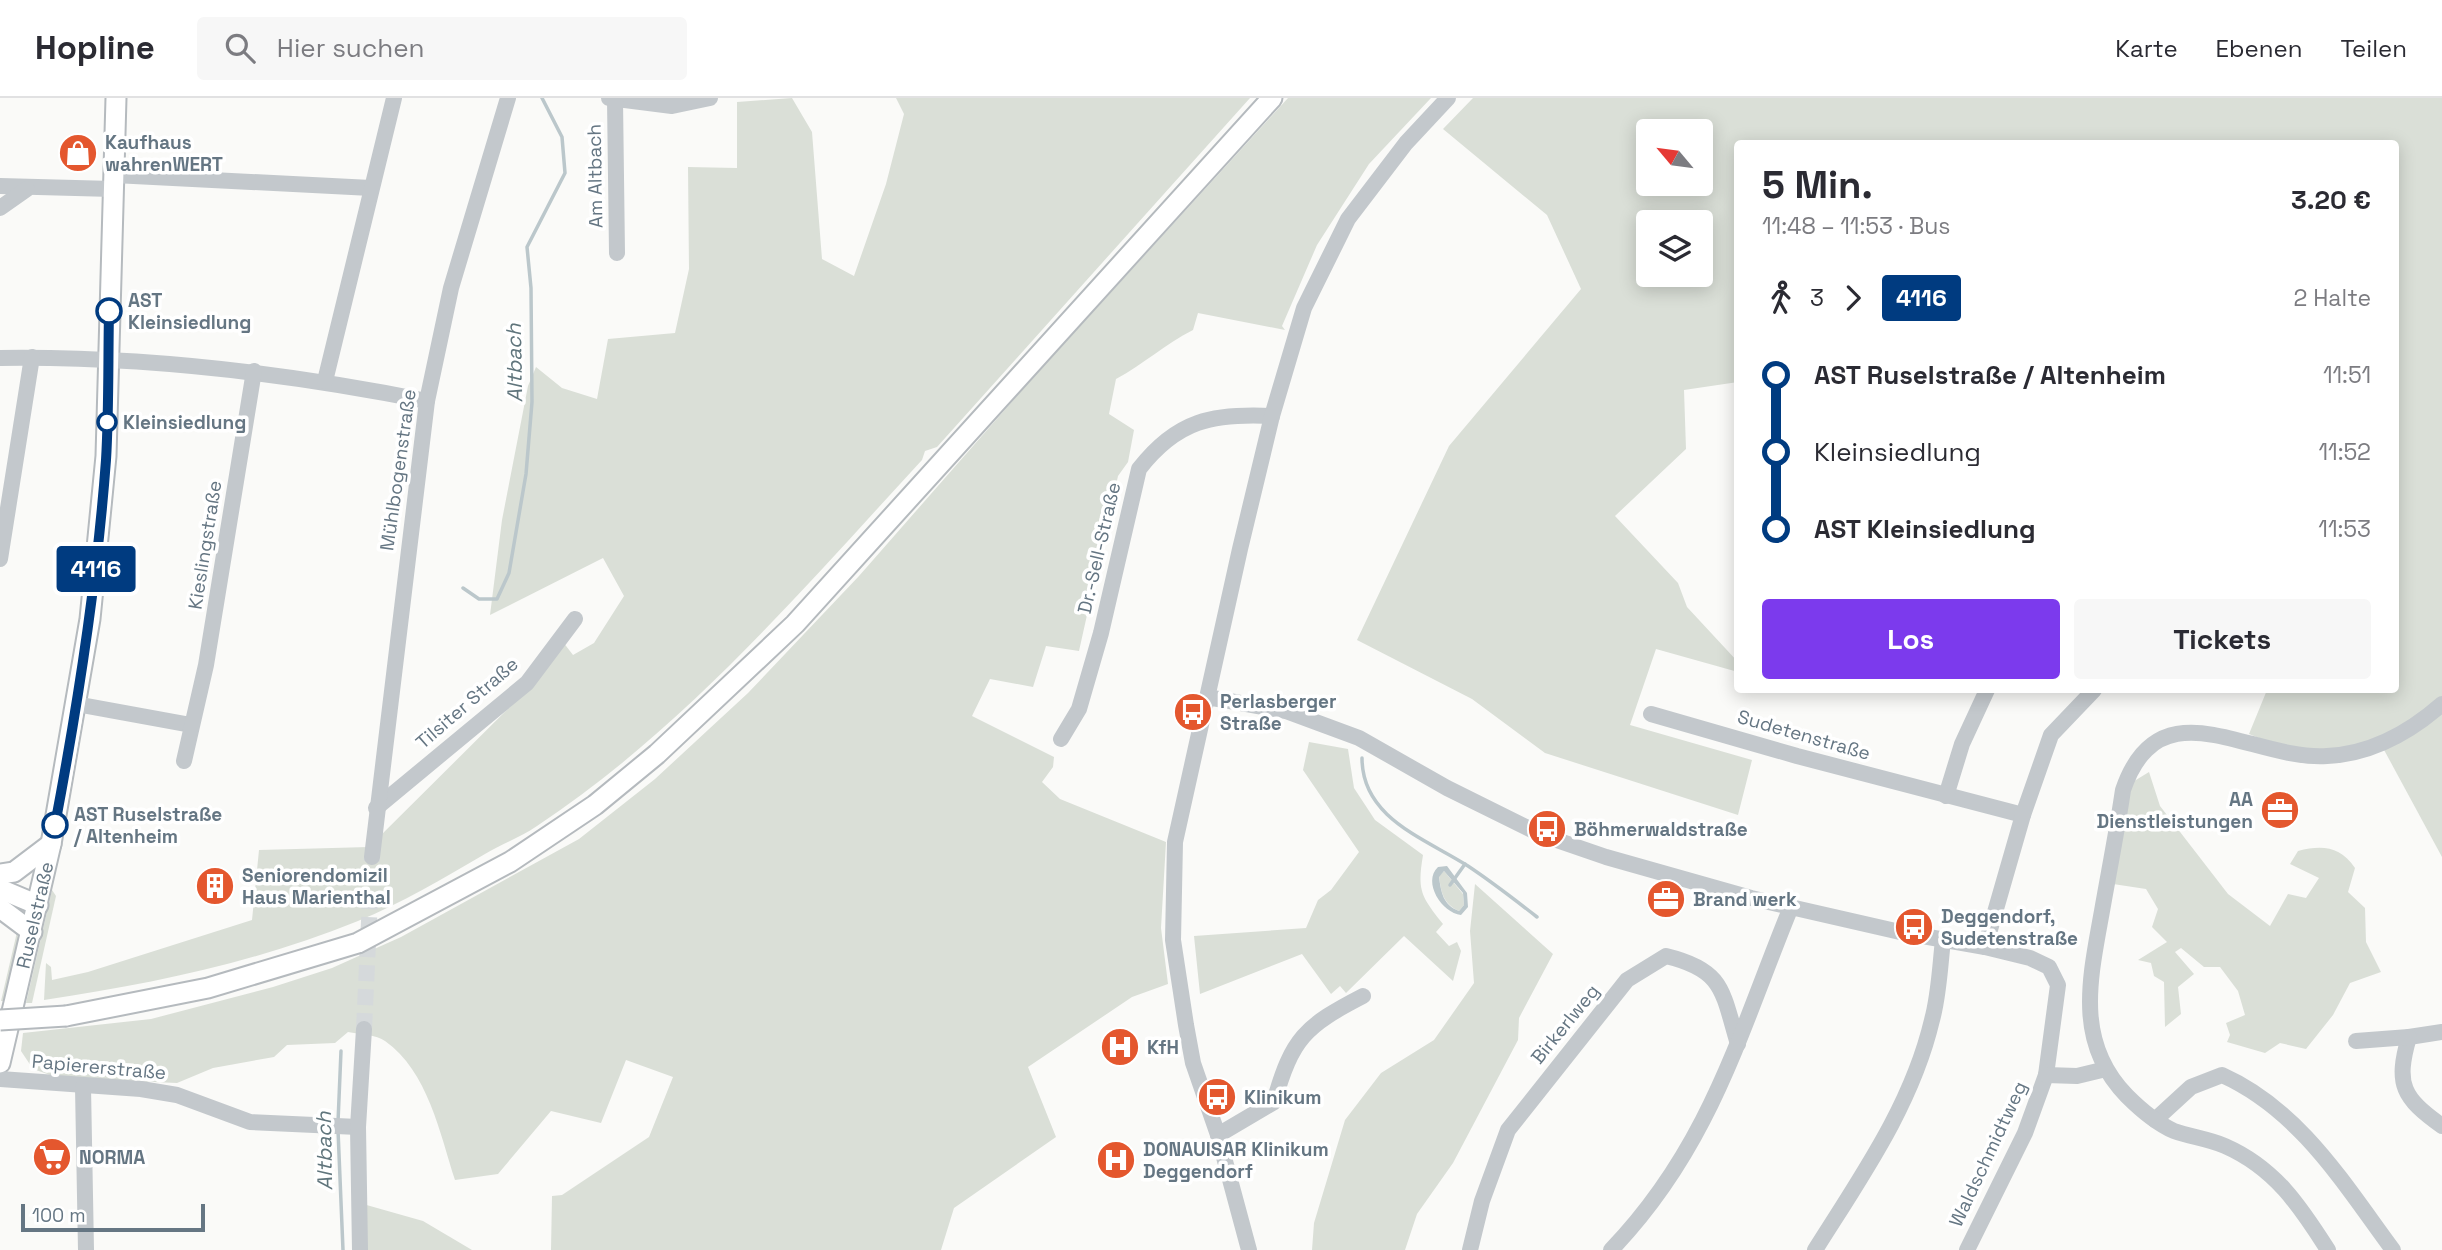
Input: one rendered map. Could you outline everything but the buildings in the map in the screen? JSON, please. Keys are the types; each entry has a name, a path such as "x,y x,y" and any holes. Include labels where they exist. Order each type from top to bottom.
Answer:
{"main road":[{"name":"Ruselstraße","path":"0,1063 51,844 76,704 99,536 106,456 116,98"},
{"path":"0,1020 66,1016 208,988 358,943 510,862 595,805 657,754 794,624 1272,98"},
{"path":"0,874 14,872 51,844"},
{"path":"0,889 38,905"},
{"path":"0,908 32,932"}],"street":[{"path":"325,381 394,98"},
{"name":"Mühlbogenstraße","path":"372,857 427,401 451,289 508,98"},
{"path":"612,99 672,106 709,98"},
{"path":"1249,1250 1219,1135 1193,1063 1173,940 1175,842 1272,416 1304,308 1315,280 1348,219 1406,143 1448,98"},
{"name":"Am Altbach","path":"612,99 617,253"},
{"path":"0,186 27,189 114,182 371,188"},
{"path":"1,206 27,189"},
{"path":"0,559 6,494 32,357"},
{"path":"0,358 108,358 254,371 325,381 427,401"},
{"name":"Kieslingstraße","path":"184,761 214,621 254,371"},
{"name":"Dr.-Sell-Straße","path":"1061,739 1079,709 1101,633 1139,469 1153,451 1196,421 1241,414 1272,416"},
{"name":"Tilsiter Straße","path":"376,808 527,683 575,619"},
{"path":"1946,796 1962,744 1986,693"},
{"path":"1207,697 1286,711 1359,738 1447,788 1542,835 1664,875 1791,907 1985,947 2023,815 2051,735 2091,693"},
{"path":"76,704 191,725"},
{"path":"2329,1250 2278,1179 2224,1146 2174,1130 2155,1120 2124,1093 2106,1069 2091,1033 2089,981 2123,790 2143,751 2165,736 2186,733 2221,736 2302,755 2326,756 2361,752 2408,731 2442,704"},
{"name":"Sudetenstraße","path":"1651,714 2023,815"},
{"path":"1612,1250 1682,1161 1705,1121 1732,1064 1791,907"},
{"path":"1815,1250 1882,1143 1913,1081 1933,1019 1943,940"},
{"name":"Waldschmidtweg","path":"1967,1250 2025,1133 2046,1075 2057,998 2055,975 2041,961 1985,947"},
{"name":"Birkerlweg","path":"1470,1250 1482,1201 1508,1130 1627,980 1666,956 1695,962 1712,974 1738,1044"},
{"path":"1219,1135 1274,1102 1284,1068 1300,1037 1336,1010 1363,996"},
{"path":"360,1250 358,1127 364,1029"},
{"path":"2356,1041 2442,1032"},
{"path":"2409,1037 2403,1086 2416,1107 2442,1126"},
{"name":"Waldschmidtweg","path":"2046,1075 2077,1076 2106,1069"},
{"path":"2155,1120 2192,1087 2222,1074 2252,1088 2295,1122 2393,1250"},
{"name":"Papiererstraße","path":"0,1079 83,1087 141,1089 177,1095 250,1122 358,1127"},
{"path":"83,1087 86,1250"}],"shaded area":[{"path":"792,98 812,132 822,259 854,276 886,184 904,114 896,98 1250,98 937,447 925,451 922,460 786,607 692,701 643,746 591,787 525,834 491,850 407,898 320,936 204,970 44,1000 46,963 51,967 52,980 88,972 252,920 259,850 369,847 532,685 563,642 573,655 594,643 624,596 603,558 490,615 502,520 528,386 536,367 562,388 597,399 608,339 675,333 689,269 688,167 737,168 737,102"},
{"path":"1288,98 1431,98 1369,164 1317,245 1282,326 1285,330 1198,313 1193,330 1116,379 1109,414 1134,430 1128,462 1118,476 1079,651 1046,646 1033,687 990,679 972,716 1054,757 1053,767 1042,782 1060,799 1166,842 1161,928 1168,984 1132,997 1028,1067 1056,1137 954,1208 941,1250 551,1250 552,1196 562,1195 649,1137 673,1077 626,1060 601,1123 551,1111 498,1174 455,1180 438,1124 422,1086 400,1054 382,1039 373,1036 348,1032 335,1043 287,1045 274,1057 213,1068 177,1083 59,1078 33,1069 21,1051 23,1033 151,1019 273,987 332,968 401,937 579,839 655,779 748,693 859,576 1030,381"},
{"path":"1473,98 2442,98 2442,697 2410,724 2361,750 2302,755 2249,734 2266,693 2399,693 2399,140 1734,140 1734,383 1684,390 1686,449 1615,516 1678,583 1687,607 1734,658 1734,671 1656,649 1630,725 1752,760 1738,815 1545,753 1472,699 1357,640 1449,446 1581,289 1547,215 1443,129"},
{"path":"2442,704 2442,857 2383,748"},
{"path":"1309,742 1348,749 1354,788 1375,820 1423,855 1420,877 1422,892 1443,924 1436,932 1449,946 1457,942 1461,951 1453,981 1404,936 1346,993 1340,986 1331,994 1302,954 1200,994 1194,936 1306,928 1318,900 1331,890 1359,852 1303,770"},
{"path":"2149,772 2160,806 2228,894 2270,926 2288,894 2306,898 2319,878 2290,864 2298,851 2323,848 2337,851 2355,868 2348,892 2365,908 2366,942 2381,972 2350,983 2333,1015 2306,1049 2280,1043 2265,1053 2227,1042 2230,1035 2226,1023 2245,1015 2238,991 2220,967 2204,967 2181,948 2175,952 2194,974 2178,987 2181,1014 2165,1027 2164,982 2154,976 2151,963 2138,960 2167,942 2152,927 2158,909 2146,889 2113,884 2131,783"},
{"path":"1447,866 1467,893 1468,907 1461,915 1447,909 1436,896 1432,881 1438,867","holes":["1444,871 1463,893 1464,905 1459,911 1446,902 1439,877"]},
{"path":"1444,871 1463,894 1464,905 1459,911 1449,905 1442,892 1439,876"},
{"path":"1475,884 1553,954 1519,1018 1518,1040 1453,1163 1417,1214 1405,1250 1312,1250 1314,1223 1345,1120 1381,1073 1434,1040 1474,983 1470,931"},
{"path":"52,890 56,896 32,1003 26,1003"},
{"path":"17,932 19,943 6,1001 1,1001"},
{"path":"363,1204 423,1221 472,1250 364,1250"}],"waterway":[{"name":"Altbach","path":"463,588 479,599 497,599 509,573 526,474 532,402 531,288 527,247 565,173 562,137 542,98"},
{"path":"1362,758 1365,779 1372,796 1398,824 1477,872 1537,917"},
{"path":"1450,885 1465,864"},
{"name":"Altbach","path":"338,1122 341,1051"},
{"name":"Altbach","path":"338,1130 343,1250"}],"tunnel":[{"path":"364,1029 372,857"}],"bus line":[{"name":"4116","path":"55,825 90,620 99,536 106,456 109,311"}],"place":[{"name":"Kaufhaus wahrenWERT","path":"78,153"},
{"name":"AST Kleinsiedlung","path":"109,311"},
{"name":"Kleinsiedlung","path":"107,422"},
{"name":"Perlasberger Straße","path":"1193,712"},
{"name":"AA Dienstleistungen","path":"2280,810"},
{"name":"AST Ruselstraße / Altenheim","path":"55,825"},
{"name":"Böhmerwaldstraße","path":"1547,829"},
{"name":"Seniorendomizil Haus Marienthal","path":"215,886"},
{"name":"Brand werk","path":"1666,899"},
{"name":"Deggendorf, Sudetenstraße","path":"1914,927"},
{"name":"KfH","path":"1120,1047"},
{"name":"Klinikum","path":"1217,1097"},
{"name":"NORMA","path":"52,1157"},
{"name":"DONAUISAR Klinikum Deggendorf","path":"1116,1160"}]}
